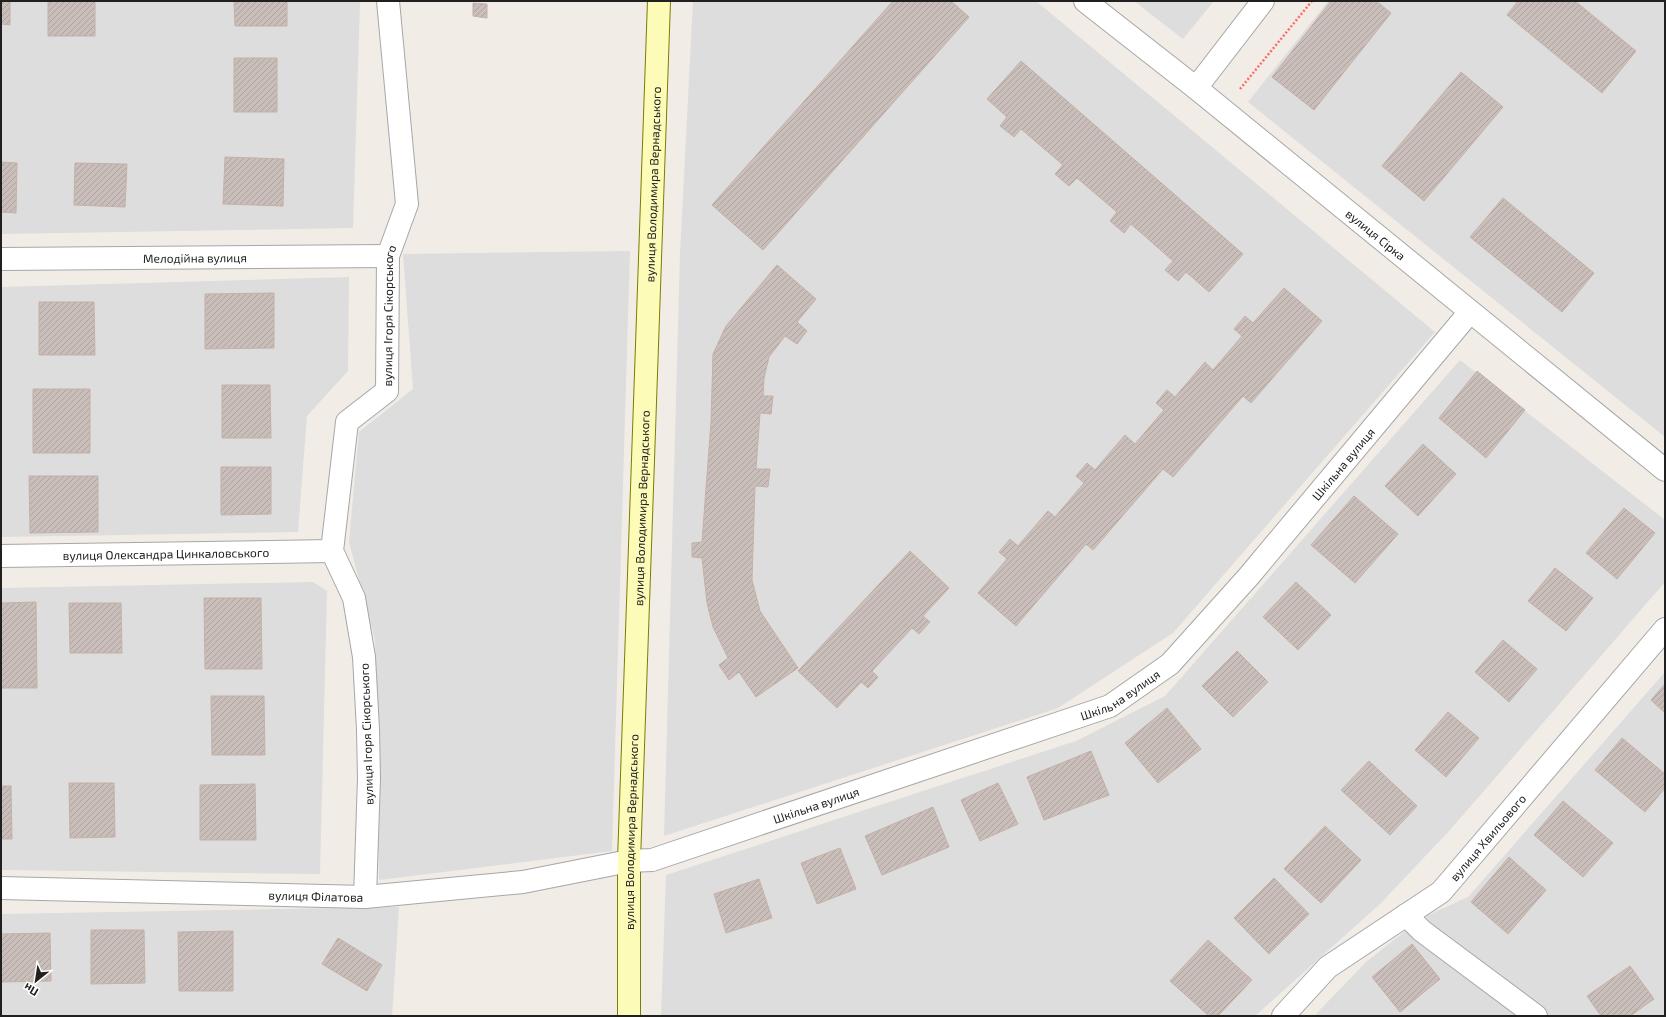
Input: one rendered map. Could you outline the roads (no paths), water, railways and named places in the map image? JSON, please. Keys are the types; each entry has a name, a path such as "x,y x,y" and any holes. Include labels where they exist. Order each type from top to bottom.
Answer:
{"street":[{"name":"вулиця Ігоря Сікорського","path":"364,897 369,778 364,657 354,598 332,551 347,422 387,391 388,256 407,204 388,1"},
{"name":"вулиця Володимира Вернадського","path":"629,1016 629,861 659,1"},
{"name":"вулиця Сірка","path":"1085,1 1196,88 1469,313 1665,470"},
{"path":"1196,88 1263,1"},
{"name":"Мелодійна вулиця","path":"1,259 388,256"},
{"name":"Шкільна вулиця","path":"629,861 652,860 1110,706 1170,664 1249,576 1469,313"},
{"name":"вулиця Олександра Цинкаловського","path":"1,556 332,551"},
{"name":"вулиця Хвильового","path":"1283,1016 1328,966 1440,892 1665,628"},
{"name":"вулиця Філатова","path":"1,888 364,897 523,882 629,861"},
{"path":"1406,915 1422,931 1536,1016"}]}
